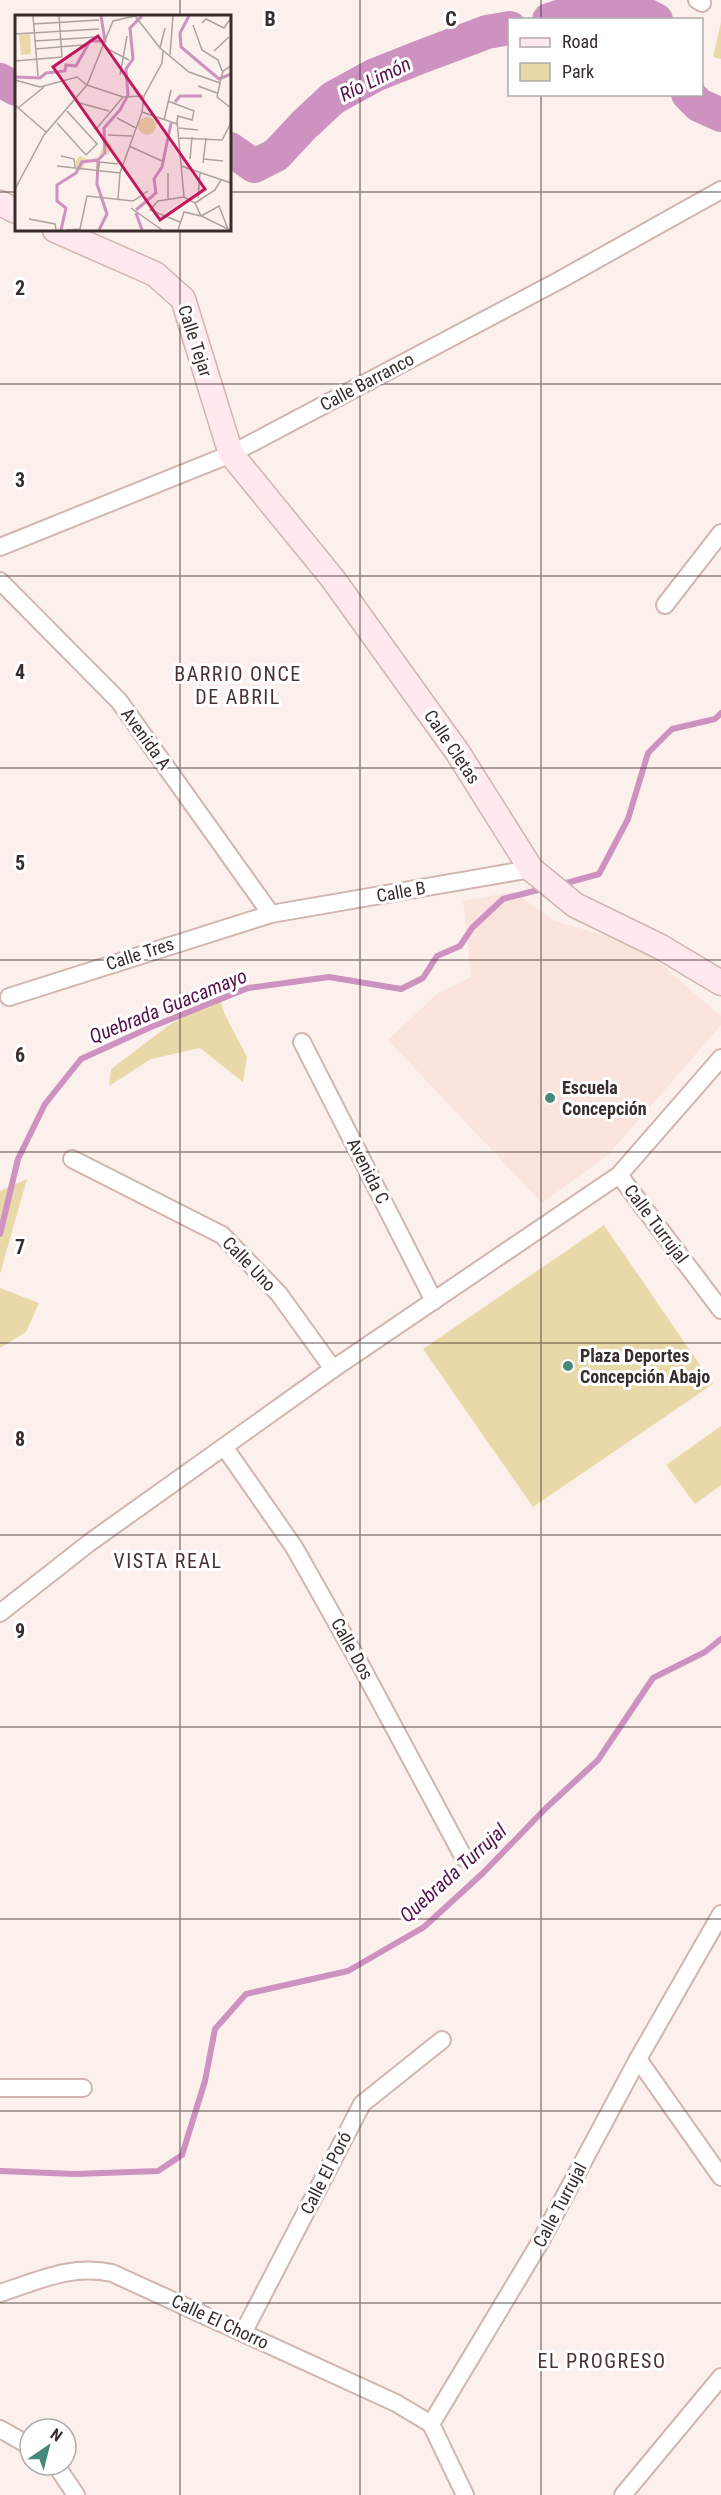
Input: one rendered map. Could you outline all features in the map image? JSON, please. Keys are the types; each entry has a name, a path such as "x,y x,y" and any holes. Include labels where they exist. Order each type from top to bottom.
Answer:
{"street":[{"name":"Calle Barranco","path":"0,547 231,454 560,280 721,190"},
{"path":"0,203 15,210"},
{"name":"Calle Tejar","path":"57,231 154,274 183,299 231,454"},
{"name":"Calle Cletas","path":"231,454 333,579 458,753 531,869 575,905 661,947 721,983"},
{"path":"665,605 721,533"},
{"name":"Avenida A","path":"0,581 118,700 271,914"},
{"name":"Calle B","path":"271,914 531,869"},
{"name":"Calle Tres","path":"9,997 271,914"},
{"name":"Avenida C","path":"302,1042 434,1301"},
{"name":"Calle Turrujal","path":"721,1058 619,1175 721,1310"},
{"name":"Calle Uno","path":"72,1159 222,1235 279,1294 333,1369"},
{"path":"0,1613 88,1543 225,1448 333,1369 619,1175"},
{"name":"Calle Dos","path":"225,1448 294,1547 464,1858"},
{"name":"Calle Turrujal","path":"431,2424 540,2244 638,2059 721,1914"},
{"name":"Calle El Poró","path":"243,2333 362,2104 442,2040"},
{"path":"638,2059 721,2177"},
{"path":"0,2088 83,2088"},
{"name":"Calle El Chorro","path":"0,2293 72,2270 94,2269 112,2273 396,2403 431,2424"},
{"path":"623,2495 721,2377"},
{"path":"431,2424 465,2495"},
{"path":"0,2429 18,2439"},
{"path":"64,2477 76,2495"}],"shaded area":[{"name":"Escuela Concepción","path":"513,892 555,921 639,945 721,1016 721,1025 608,1155 542,1203 388,1040 438,993 471,977 463,901"}],"green space":[{"path":"721,22 721,59 713,57"},
{"path":"219,996 225,1015 247,1057 243,1082 200,1048 151,1059 109,1086 111,1069 168,1026"},
{"path":"27,1179 0,1274 0,1191"},
{"name":"Plaza Deportes Concepción Abajo","path":"604,1225 713,1384 533,1507 423,1349"},
{"path":"0,1288 39,1303 26,1332 0,1348"},
{"path":"721,1426 721,1485 695,1504 666,1465"}],"waterway":[{"name":"Río Limón","path":"555,18 598,4 625,4 652,18"},
{"name":"Río Limón","path":"231,150 254,166 276,155 333,98 375,75 487,32 508,28"},
{"name":"Río Limón","path":"0,80 15,88"},
{"name":"Río Limón","path":"690,96 699,105 721,115"},
{"name":"Quebrada Guacamayo","path":"559,885 599,874 628,819 648,753 672,729 715,719 721,713"},
{"name":"Quebrada Guacamayo","path":"0,1234 18,1159 45,1104 81,1059 151,1027 248,988 329,977 401,989 423,978 437,956 460,946 472,928 503,899 546,888"},
{"name":"Quebrada Turrujal","path":"0,2171 75,2174 158,2171 182,2155 205,2081 215,2029 246,1994 348,1971 424,1927 483,1873 546,1808 598,1760 653,1678 705,1652 721,1639"}],"place":[{"name":"Escuela Concepción","path":"550,1098"},
{"name":"Plaza Deportes Concepción Abajo","path":"568,1366"}],"district":[{"name":"BARRIO ONCE DE ABRIL","path":"238,686"},
{"name":"VISTA REAL","path":"168,1561"},
{"name":"EL PROGRESO","path":"602,2361"}]}
